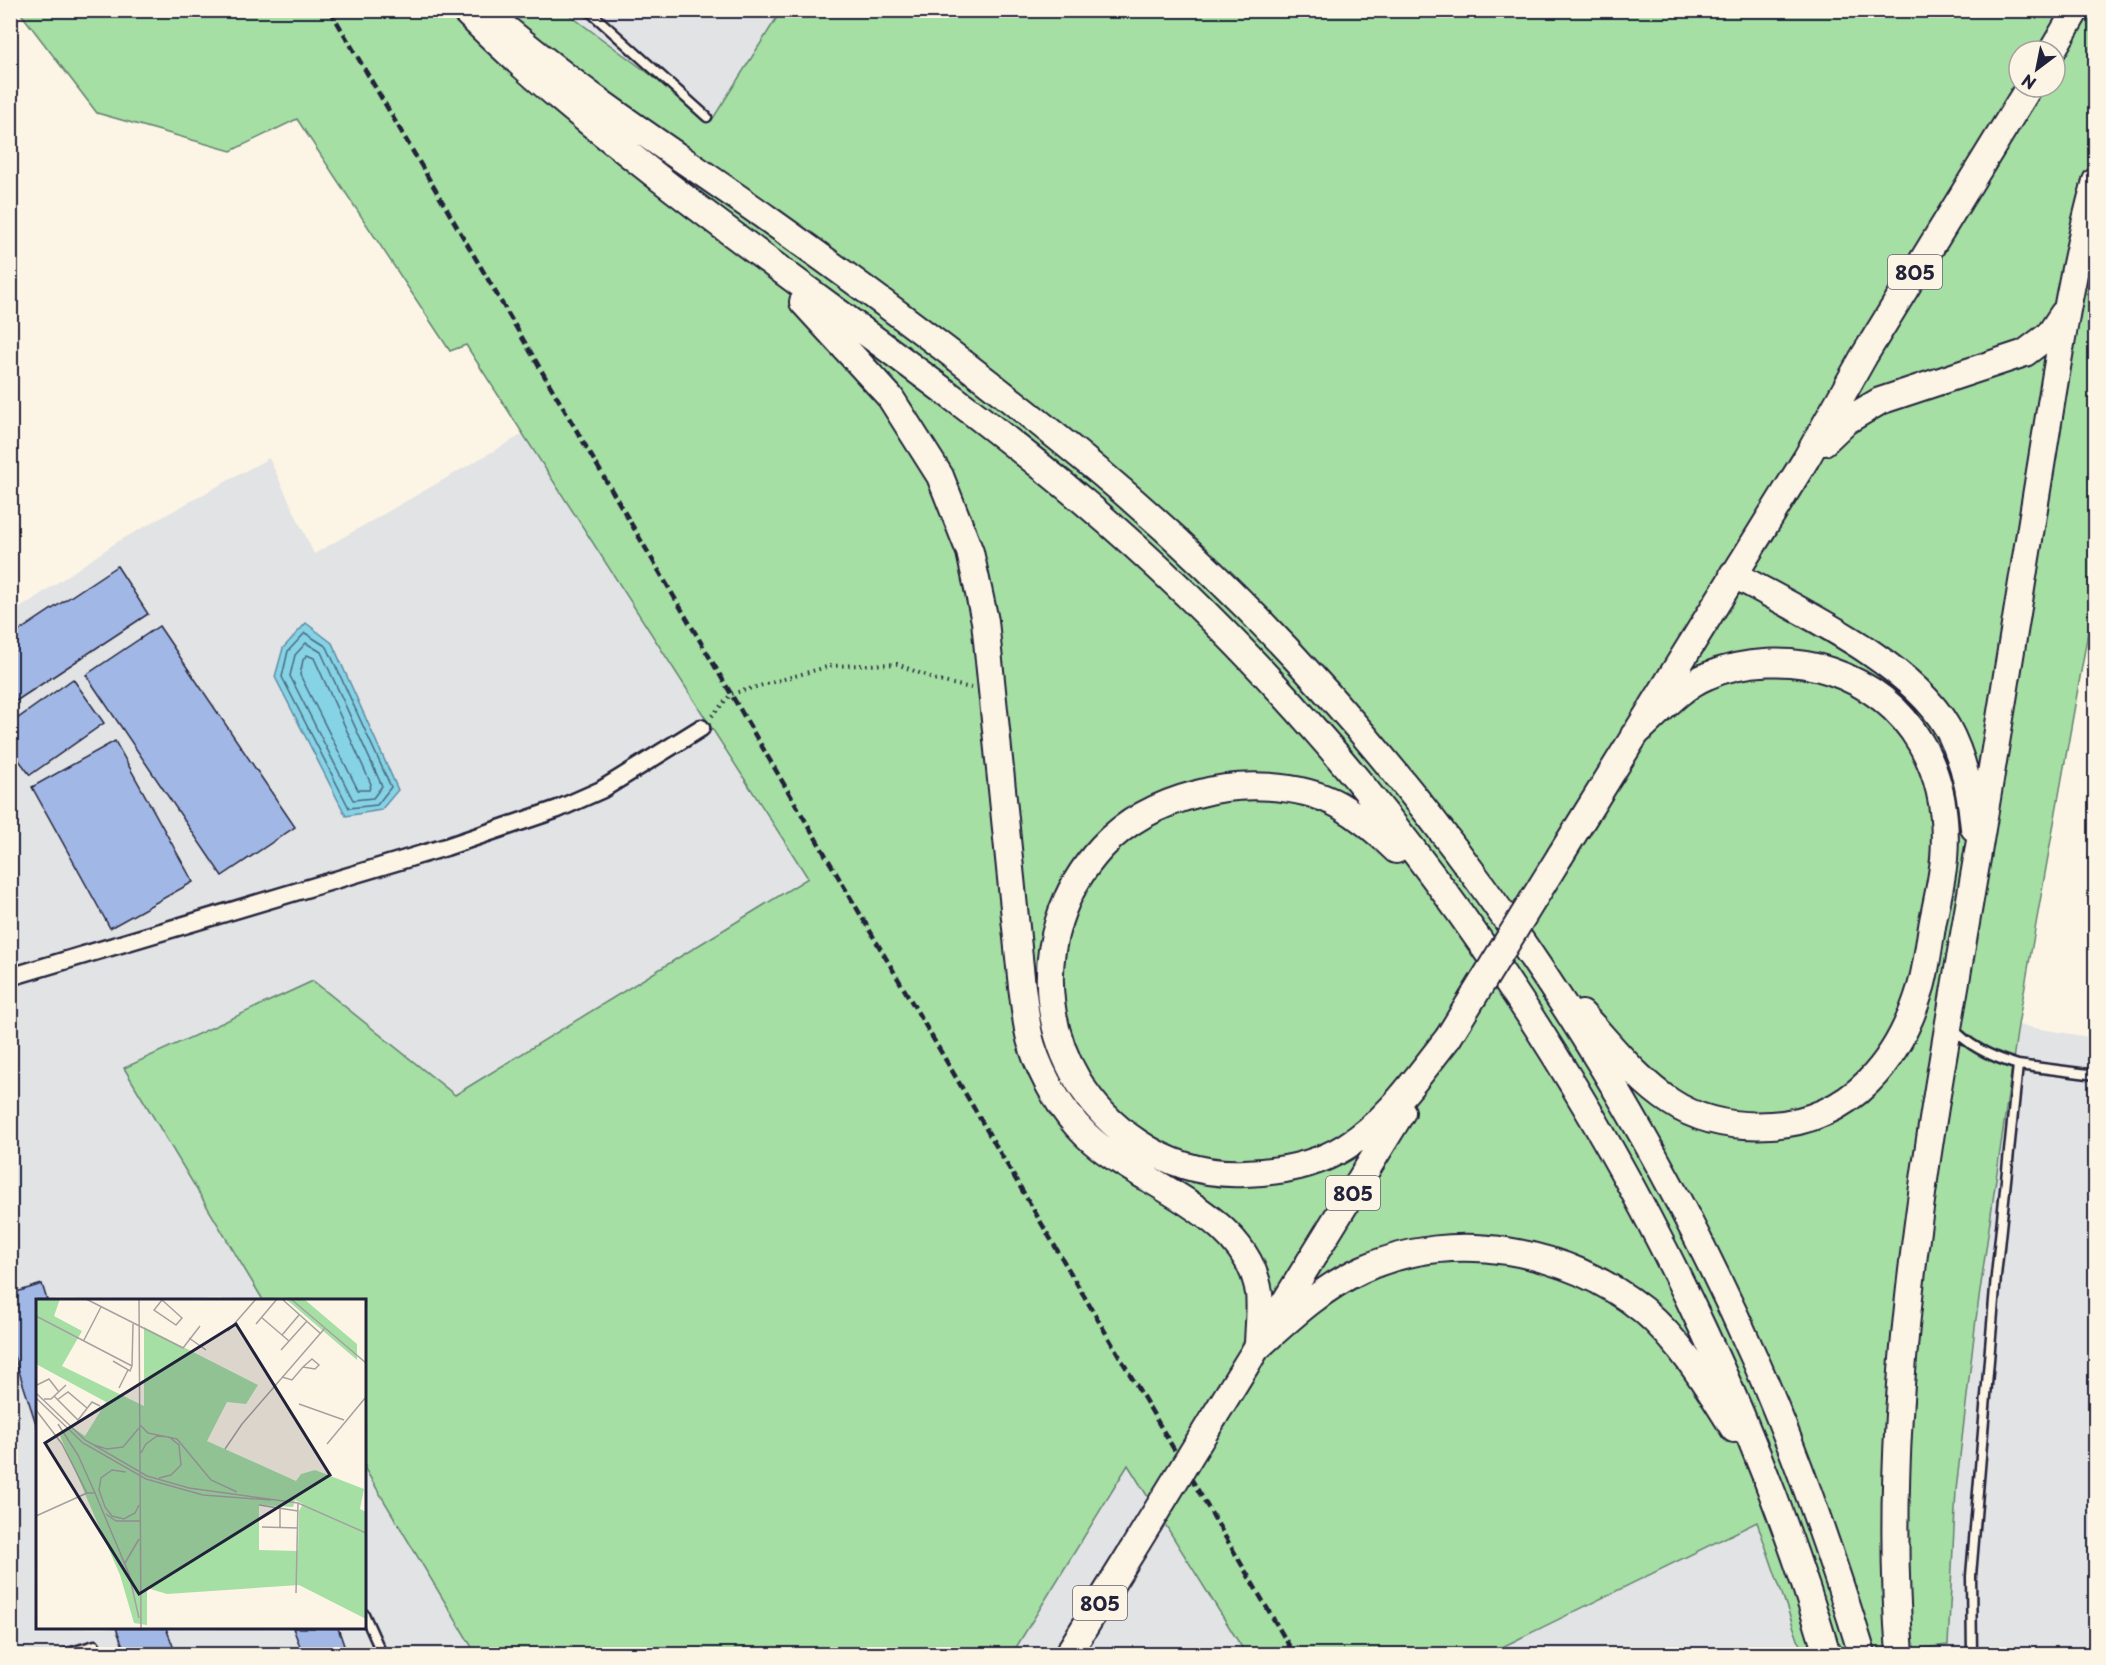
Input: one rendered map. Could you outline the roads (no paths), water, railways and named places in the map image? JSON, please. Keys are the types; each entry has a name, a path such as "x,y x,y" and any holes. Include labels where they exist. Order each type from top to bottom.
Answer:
{"main road":[{"path":"464,10 572,110 749,248 984,422 1084,502 1184,593 1290,703 1373,801 1451,902 1528,1016 1607,1143 1662,1242 1726,1376 1773,1493 1807,1587 1827,1654"},
{"path":"483,10 592,97 769,219 931,339 1114,484 1207,569 1314,679 1400,780 1477,877 1535,963 1637,1125 1758,1365 1803,1479 1862,1654"},
{"path":"2059,39 2076,10"},
{"name":"805","path":"1068,1654 1806,459 1864,356 2022,99"},
{"name":"805","path":"1806,459 1846,421 1880,401 2031,349 2049,335 2067,306 2096,182"},
{"path":"749,248 832,331 890,397 940,476 970,552 985,621 1022,987 1031,1045 1055,1097 1084,1134 1115,1160 1203,1214 1234,1240 1252,1267 1259,1293 1258,1347"},
{"path":"1900,1654 1895,1595 1895,1512 1906,1312 1949,1023 1977,864 2067,306"},
{"path":"1733,574 1853,643 1890,667 1922,695 1946,727 1964,766 1972,802 1977,864"},
{"path":"1535,963 1644,1080 1665,1097 1707,1119 1743,1127 1789,1124 1827,1111 1860,1091 1887,1062 1908,1026 1922,985 1944,861 1945,828 1940,795 1930,760 1912,728 1885,699 1851,678 1817,667 1776,662 1740,666 1706,676 1634,735"},
{"path":"1448,1038 1407,1091 1377,1124 1344,1148 1307,1164 1268,1173 1225,1174 1184,1166 1147,1149 1117,1129 1090,1100 1069,1066 1054,1029 1050,993 1051,956 1061,916 1078,880 1103,846 1137,819 1175,800 1215,788 1262,787 1302,791 1338,804 1374,829 1451,902"},
{"path":"1258,1347 1296,1312 1324,1291 1364,1268 1406,1256 1450,1248 1499,1249 1554,1262 1603,1285 1643,1311 1681,1349 1715,1397 1773,1493"}],"street":[{"path":"10,977 446,847 558,810 601,790 701,728"}],"lane":[{"path":"588,10 707,117"},
{"path":"1949,1023 1968,1042 1993,1057 2018,1065 2096,1075"},
{"path":"1972,1654 1971,1576 1996,1276 2018,1065"},
{"path":"366,1618 382,1654"},
{"path":"65,1654 95,1645"}],"water":[{"path":"306,623 332,643 398,790 381,810 346,816 275,677 283,648"}],"railway":[{"path":"330,10 1294,1654"}]}
